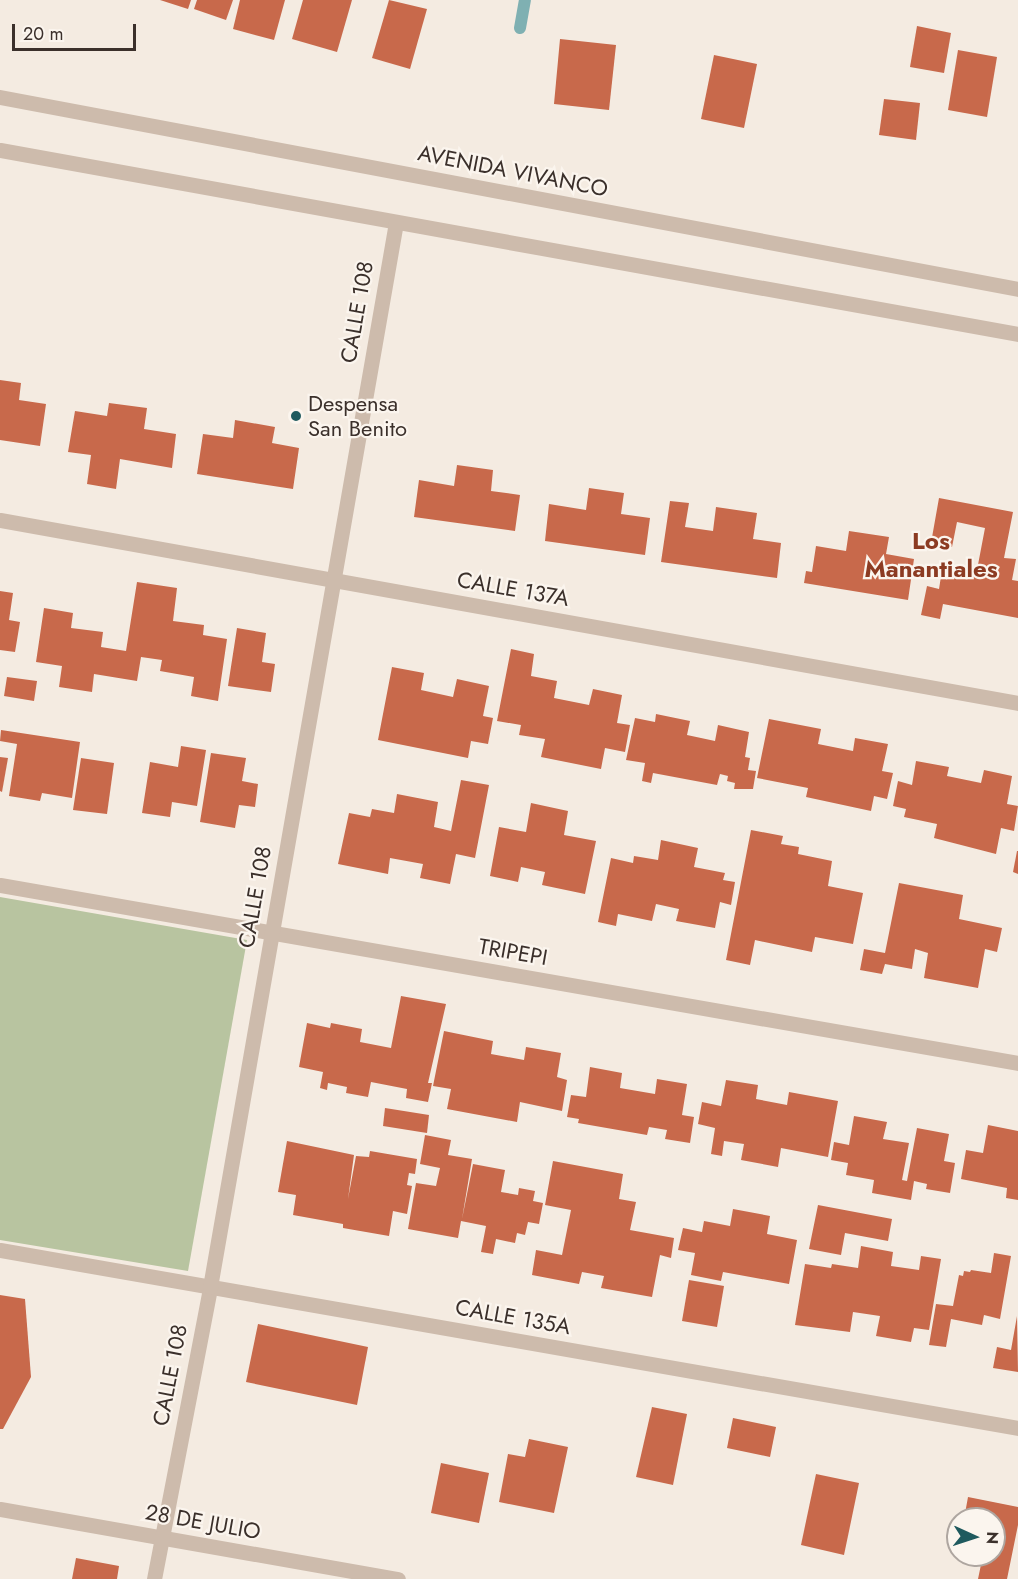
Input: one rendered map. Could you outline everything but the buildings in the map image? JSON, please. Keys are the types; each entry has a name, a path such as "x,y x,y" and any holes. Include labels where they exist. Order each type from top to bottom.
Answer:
{"street":[{"name":"AVENIDA VIVANCO","path":"0,97 1018,289"},
{"path":"0,150 1018,334"},
{"name":"CALLE 108","path":"154,1579 210,1287 396,222"},
{"name":"CALLE 137A","path":"0,520 1018,703"},
{"name":"TRIPEPI","path":"0,885 1018,1063"},
{"name":"CALLE 135A","path":"0,1250 1018,1428"},
{"name":"28 DE JULIO","path":"0,1509 398,1579"}],"green space":[{"path":"0,897 247,940 188,1271 0,1240"}],"waterway":[{"path":"520,28 525,0"}],"place":[{"name":"Despensa San Benito","path":"296,416"}],"district":[{"name":"Los Manantiales","path":"931,555"}]}
